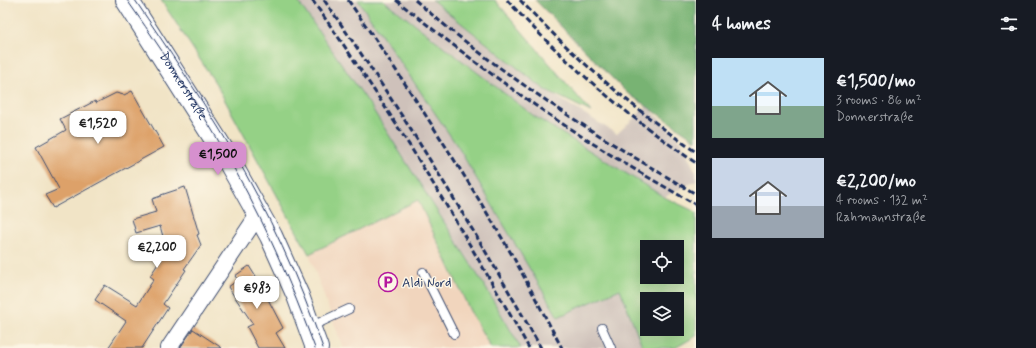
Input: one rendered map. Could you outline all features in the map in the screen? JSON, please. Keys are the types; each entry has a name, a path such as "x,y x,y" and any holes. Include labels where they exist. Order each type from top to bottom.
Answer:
{"main road":[{"name":"Donnerstraße","path":"127,0 225,154 271,236 317,348"}],"street":[{"path":"169,348 258,215"}],"lane":[{"path":"423,272 454,334"},
{"path":"310,328 349,310"},
{"path":"602,328 611,348"}],"shaded area":[{"path":"297,0 358,0 458,147 558,317 620,289 643,348 518,348 484,285 368,102"},
{"path":"383,0 431,0 544,89 617,134 647,106 681,141 696,173 696,181 664,197 534,116"},
{"name":"Aldi Nord","path":"418,197 491,348 343,348 309,254"}],"green space":[{"path":"161,0 297,0 368,102 484,285 521,348 491,348 470,311 418,200 309,254 216,84"},
{"path":"358,0 383,0 534,116 664,197 696,212 696,336 675,348 643,348 620,289 558,317 458,147"},
{"path":"432,0 495,0 591,112 544,89"},
{"path":"535,0 696,0 696,140 626,92"}],"building":[{"path":"132,91 164,147 53,208 45,195 59,189 36,147 66,130 60,119 95,101 96,103 116,93 124,95"},
{"path":"185,187 201,245 184,269 186,270 163,304 168,308 142,348 108,348 126,321 95,300 105,285 137,305 154,279 150,276 171,244 164,240 160,226 136,233 132,219 156,212 152,199"},
{"path":"249,266 283,328 276,333 285,348 258,348 247,327 253,324 228,287 238,280 235,276"},
{"path":"193,329 222,348 180,348"}],"tram line":[{"path":"127,0 182,81 232,164 276,253 315,348"},
{"path":"135,0 221,131 258,197 294,272 323,348"}],"railway":[{"path":"312,0 370,84 425,171 529,348"},
{"path":"324,0 382,85 437,171 541,348"},
{"path":"348,0 412,94 473,190 512,255 562,348"},
{"path":"396,0 470,58 547,114 636,170 696,205"},
{"path":"415,0 481,54 551,104 696,194"},
{"path":"507,0 551,45 597,87 645,126 696,163"},
{"path":"520,0 561,42 604,81 649,118 696,152"}],"place":[{"name":"Aldi Nord","path":"388,282"}]}
